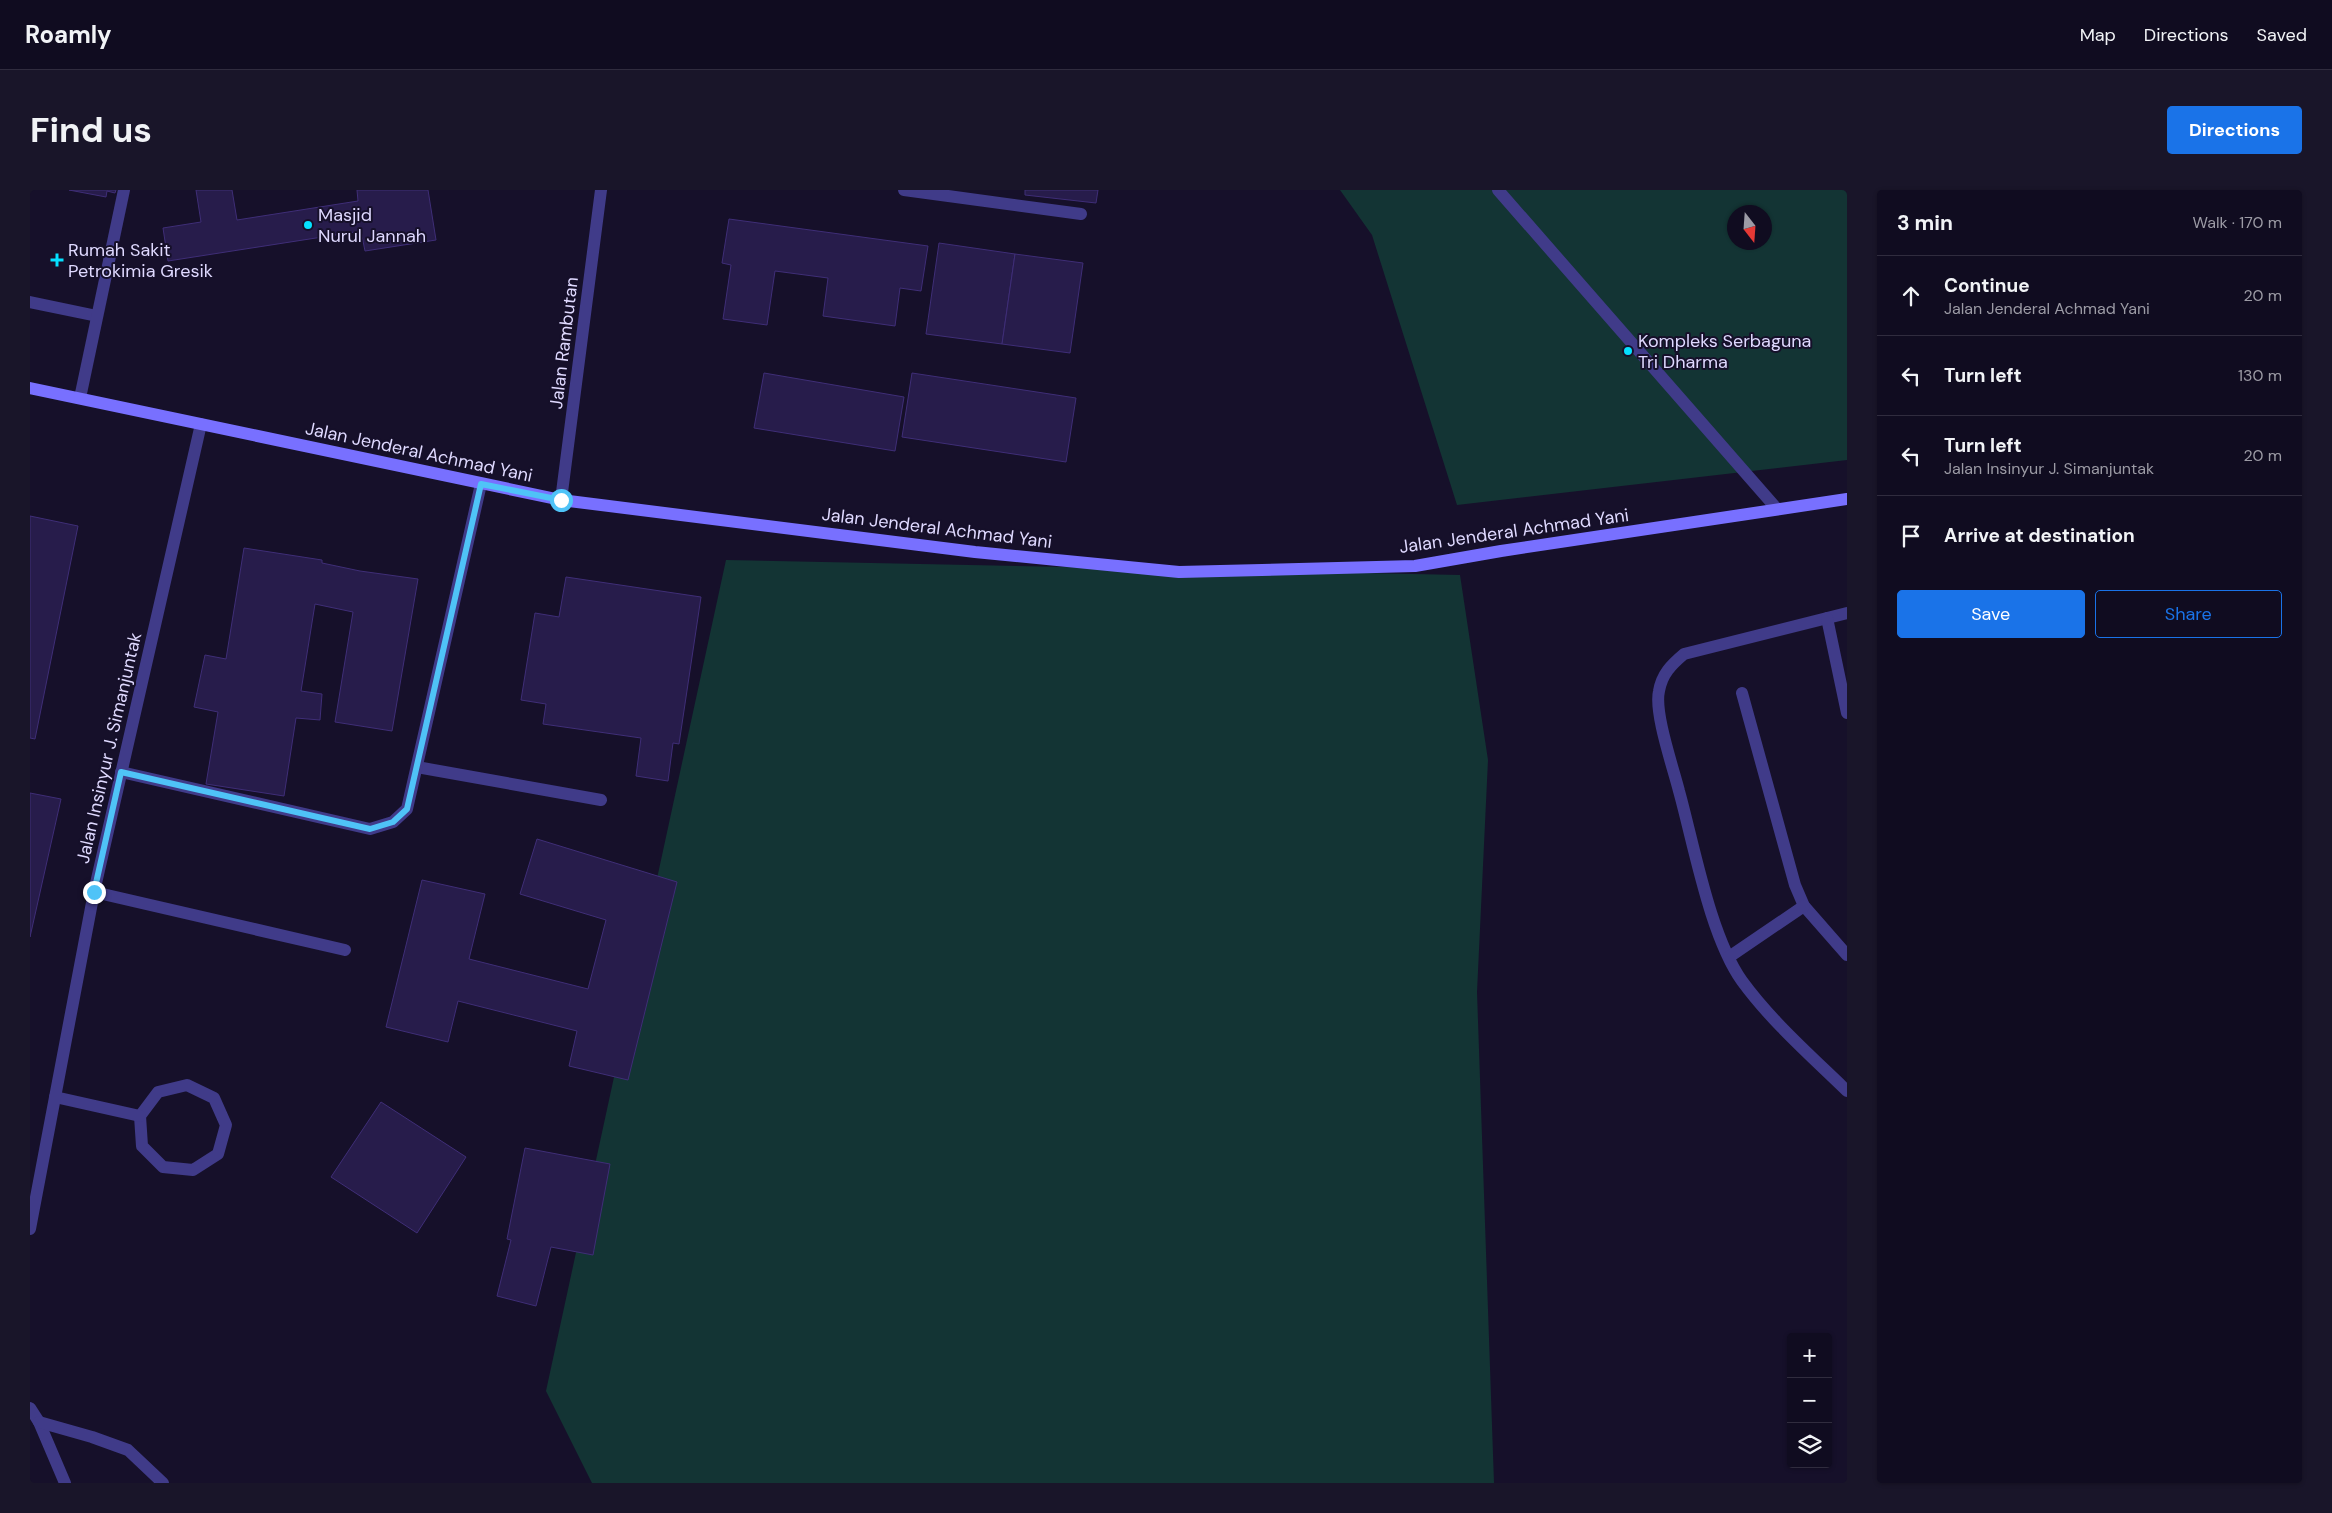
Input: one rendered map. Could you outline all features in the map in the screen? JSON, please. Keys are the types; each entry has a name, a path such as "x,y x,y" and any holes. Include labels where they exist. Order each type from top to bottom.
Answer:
{"main road":[{"name":"Jalan Jenderal Achmad Yani","path":"30,388 561,500 975,552 1179,572 1415,566 1501,551 1847,499"}],"street":[{"path":"80,398 124,190"},
{"name":"Jalan Rambutan","path":"561,500 601,190"},
{"path":"904,190 1081,214"},
{"path":"1498,190 1777,509"},
{"path":"30,302 97,316"},
{"name":"Jalan Insinyur J. Simanjuntak","path":"30,1229 94,892 201,424"},
{"path":"121,772 370,829 393,822 407,809 481,484"},
{"path":"1847,613 1684,654 1666,670 1658,692 1664,735 1709,903 1729,957 1742,980 1780,1027 1847,1091"},
{"path":"1828,618 1847,713"},
{"path":"1742,693 1795,885 1804,906 1847,955"},
{"path":"417,767 601,800"},
{"path":"94,892 345,950"},
{"path":"1729,957 1804,906"},
{"path":"187,1085 214,1098 226,1125 218,1154 193,1170 163,1168 142,1146 140,1116 158,1092 187,1085"},
{"path":"55,1098 140,1116"},
{"path":"30,1408 39,1422 65,1483"},
{"path":"39,1422 92,1437 128,1450 164,1483"}],"green space":[{"name":"Kompleks Serbaguna Tri Dharma","path":"1340,190 1847,190 1847,460 1457,505 1372,235"},
{"path":"726,560 1460,575 1488,760 1477,992 1494,1483 592,1483 546,1391"}],"building":[{"path":"69,190 116,190 115,193 107,191 106,197"},
{"name":"Masjid Nurul Jannah","path":"196,190 232,190 237,220 358,201 357,190 428,190 436,240 365,251 361,231 168,261 163,228 201,222"},
{"path":"1025,190 1098,190 1096,203 1025,195"},
{"path":"729,219 928,246 921,291 900,288 895,326 823,316 828,278 775,271 767,325 723,319 731,265 722,263"},
{"path":"939,243 1015,254 1002,344 926,334"},
{"path":"1015,254 1083,263 1070,353 1002,344"},
{"path":"764,373 904,397 895,451 754,428"},
{"path":"912,373 1076,398 1066,462 902,437"},
{"path":"30,516 78,526 35,739 30,738"},
{"path":"244,548 322,560 322,563 360,571 418,579 392,731 335,722 353,612 315,604 301,691 322,694 320,720 296,718 284,796 206,784 218,712 194,707 205,655 226,659"},
{"path":"566,577 701,597 679,744 673,743 668,781 636,776 641,738 543,724 546,704 521,700 535,613 559,617"},
{"path":"30,793 61,799 30,937"},
{"path":"537,839 677,882 628,1080 569,1066 577,1031 458,1001 448,1042 386,1027 422,880 485,894 469,959 588,989 606,920 520,894"},
{"path":"381,1102 466,1157 417,1233 331,1177"},
{"path":"525,1148 610,1164 593,1255 551,1247 536,1306 497,1296 511,1240 507,1239"}],"place":[{"name":"Masjid Nurul Jannah","path":"308,225"},
{"name":"Rumah Sakit Petrokimia Gresik","path":"57,260"},
{"name":"Kompleks Serbaguna Tri Dharma","path":"1628,351"}],"route":[{"path":"94,892 121,772 370,829 393,822 407,809 481,484 561,500"}]}
